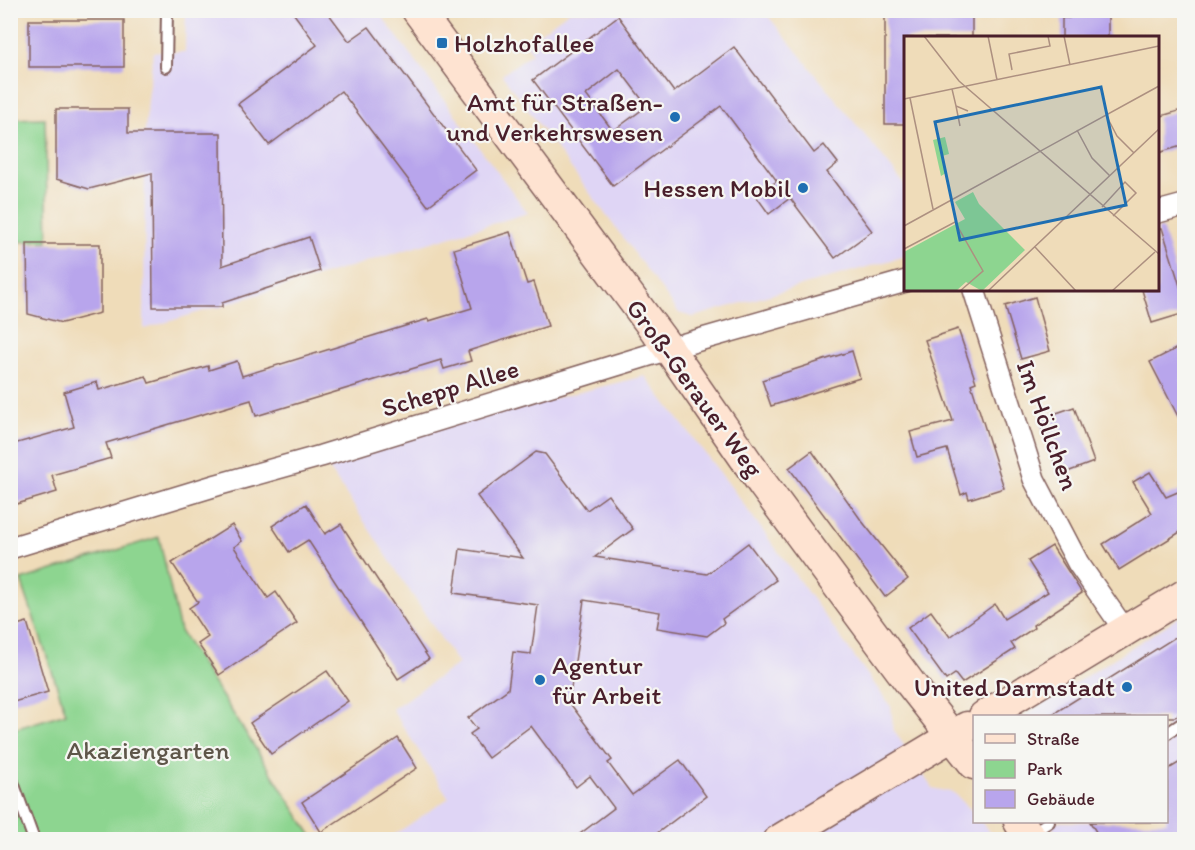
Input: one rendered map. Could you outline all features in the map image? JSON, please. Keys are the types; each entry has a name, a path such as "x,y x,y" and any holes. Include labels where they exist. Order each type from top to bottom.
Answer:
{"main road":[{"name":"Groß-Gerauer Weg","path":"417,10 669,350 764,486 963,729 973,758"},
{"path":"987,715 1185,595"},
{"path":"779,840 963,729"}],"street":[{"path":"1159,212 1185,204"},
{"name":"Schepp Allee","path":"10,549 904,281"},
{"name":"Im Höllchen","path":"974,291 1034,480 1078,563 1126,632"}],"lane":[{"path":"166,67 167,10"},
{"path":"1168,733 1185,723"},
{"path":"10,774 33,840"}],"shaded area":[{"path":"186,11 378,11 528,213 144,329 145,130 153,52 185,52"},
{"path":"570,11 764,11 904,184 904,256 693,317 679,313 502,75 532,53 526,43"},
{"path":"645,376 731,487 891,707 893,729 932,788 954,793 973,812 973,823 982,823 996,839 388,839 449,798 392,709 458,664 321,456"},
{"path":"1184,614 1184,839 1062,839 1049,823 1168,823 1168,715 1026,715"}],"green space":[{"path":"45,118 48,241 11,242 11,119"},
{"name":"Akaziengarten","path":"159,537 180,631 314,839 11,840 11,730 66,713 21,580"}],"building":[{"path":"291,10 326,10 349,41 369,27 476,170 428,206 341,91 269,145 238,104 317,45"},
{"path":"885,10 972,10 972,36 904,36 904,124 885,124"},
{"path":"1069,10 1108,10 1108,36 1062,36 1062,18 1069,18"},
{"path":"618,16 674,92 734,47 814,153 824,145 838,163 827,172 872,231 835,258 790,198 769,214 756,196 777,181 721,106 613,186 533,80","holes":["619,69 647,106 613,131 586,95"]},
{"path":"29,20 124,20 124,67 29,67"},
{"path":"56,109 128,109 128,133 221,133 222,266 309,237 320,271 222,303 222,307 153,307 152,173 89,189 56,179"},
{"path":"1185,109 1185,145 1159,153 1159,117"},
{"path":"1162,228 1185,302 1185,313 1152,323 1142,291 1159,291 1159,229"},
{"path":"510,232 527,284 534,282 548,326 468,351 471,361 444,369 441,360 256,416 251,400 106,443 111,458 52,475 57,492 10,506 10,445 74,427 64,392 97,382 99,390 146,376 149,383 208,366 209,370 237,361 242,376 428,319 429,321 472,308 454,249"},
{"path":"27,244 100,244 100,313 62,323 28,314"},
{"path":"1035,297 1050,351 1021,359 1005,306"},
{"path":"958,329 976,382 971,384 1004,488 969,499 967,492 961,495 947,449 917,457 910,432 953,421 925,340"},
{"path":"1185,344 1185,430 1150,362"},
{"path":"852,351 860,378 771,406 762,380"},
{"path":"1074,407 1094,462 1059,475 1039,419"},
{"path":"812,451 861,520 908,579 885,597 789,468"},
{"name":"Agentur für Arbeit","path":"536,452 545,454 587,510 608,495 633,529 595,557 707,574 748,543 776,580 722,619 724,623 707,636 657,628 660,612 584,600 569,702 612,760 608,763 632,795 680,760 706,796 648,840 572,840 614,808 590,776 576,787 531,726 488,758 470,734 477,729 468,718 508,689 513,652 531,654 538,605 454,593 460,549 523,558 477,496"},
{"path":"1150,472 1166,497 1185,489 1185,529 1119,570 1103,544 1152,513 1133,482"},
{"path":"306,504 325,534 341,524 429,659 398,679 308,540 289,552 272,526"},
{"path":"232,525 242,541 234,547 268,598 276,592 297,623 219,675 198,644 208,637 189,608 198,602 172,563"},
{"path":"1052,546 1082,593 1033,625 1034,628 1011,643 1015,649 962,683 955,674 946,680 908,628 931,611 950,637 995,604 1004,619 1048,592 1028,561"},
{"path":"27,622 48,692 10,703 10,627"},
{"name":"United Darmstadt","path":"1185,631 1185,711 1175,717 1168,717 1168,715 1051,715"},
{"path":"327,671 348,701 271,754 250,723"},
{"path":"398,738 417,768 321,832 302,802"},
{"path":"1185,759 1185,840 1101,840 1091,823 1168,823 1168,769"}],"place":[{"name":"Holzhofallee","path":"442,43"},
{"name":"Amt für Straßen- und Verkehrswesen","path":"675,117"},
{"name":"Hessen Mobil","path":"803,188"},
{"name":"Agentur für Arbeit","path":"540,680"},
{"name":"United Darmstadt","path":"1127,687"}]}
